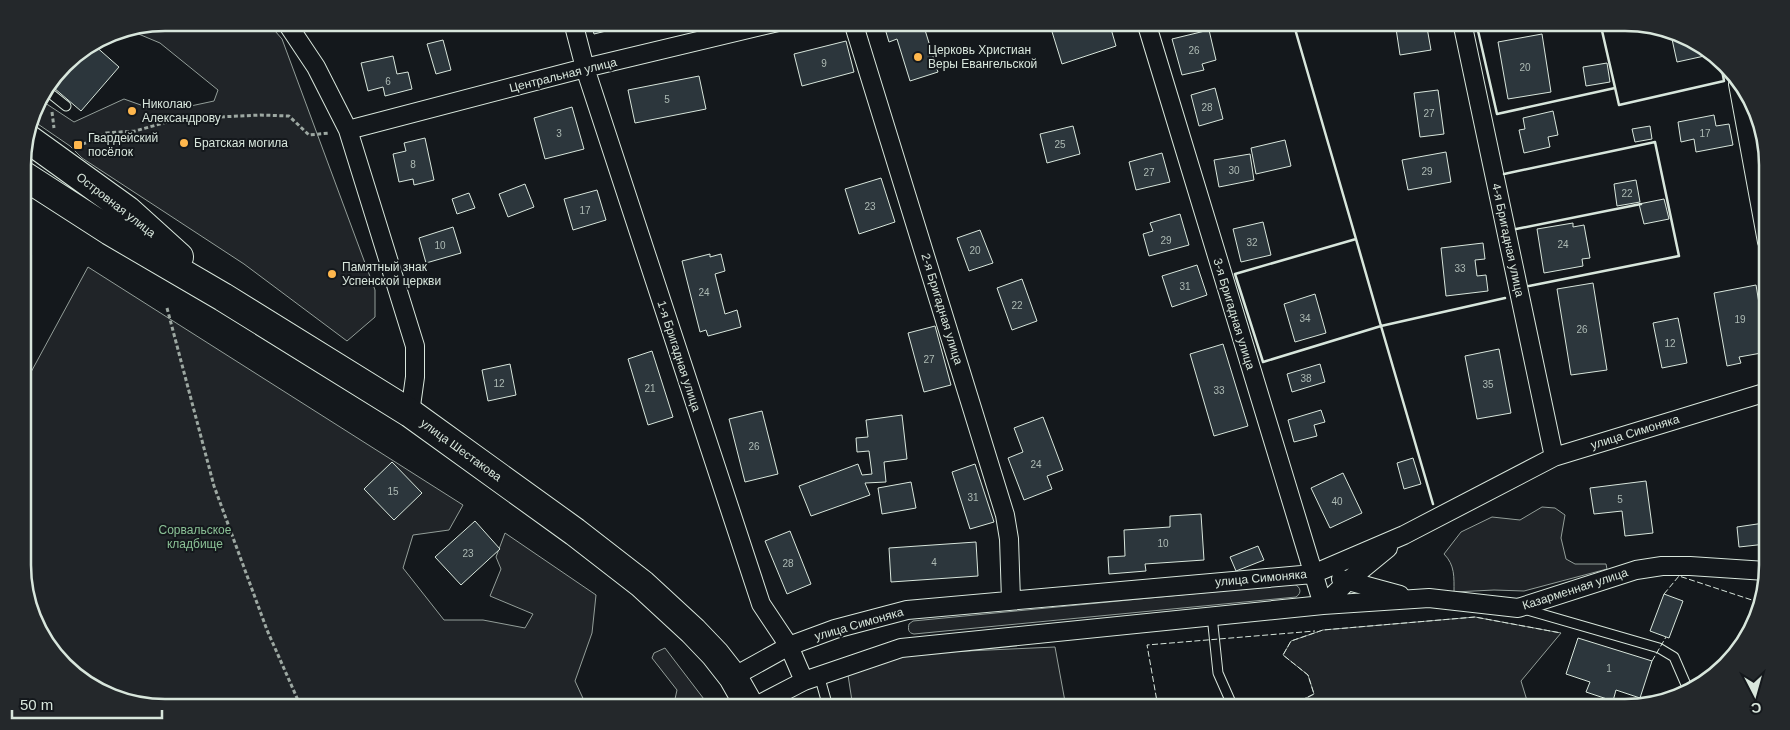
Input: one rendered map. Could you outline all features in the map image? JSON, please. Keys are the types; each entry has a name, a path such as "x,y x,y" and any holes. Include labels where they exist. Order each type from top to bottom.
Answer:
{"main road":[{"name":"Островная улица","path":"35,133 127,210 224,297"},
{"name":"Островная улица","path":"32,181 110,231 224,297 410,413"},
{"name":"улица Шестакова","path":"410,413 575,532 642,584 715,654 747,699"}],"street":[{"name":"улица Шестакова","path":"292,31 316,67 348,130 415,346 415,377 410,413"},
{"name":"1-я Бригадная улица","path":"575,31 585,68 761,604 812,678"},
{"name":"Центральная улица","path":"348,130 585,68 740,31"},
{"name":"2-я Бригадная улица","path":"856,31 1005,515 1009,538 1011,600"},
{"name":"3-я Бригадная улица","path":"1149,31 1323,605"},
{"name":"4-я Бригадная улица","path":"1464,31 1554,457"},
{"path":"1740,97 1759,202"},
{"name":"улица Симоняка","path":"733,677 789,646 835,630 907,610 1313,574 1404,534 1554,457 1759,394"},
{"path":"769,699 812,678 901,648 1323,605 1349,580 1404,534"},
{"name":"Казарменная улица","path":"1323,605 1429,598 1518,608 1636,570 1662,566 1681,566 1759,571"},
{"path":"1313,574 1349,580 1412,599"}],"lane":[{"path":"51,95 66,106"},
{"path":"1518,608 1659,648 1674,656 1687,684"},
{"path":"1212,616 1218,673 1229,698"},
{"path":"812,678 823,699"}],"path":[{"path":"49,98 56,134"},
{"path":"75,146 89,142 106,132 134,131 178,119 260,115 289,116 310,135 348,130"},
{"path":"166,308 214,486 266,630 297,699"}],"green space":[{"path":"165,31 275,31 282,39 375,290 375,317 347,341 244,264 82,158 70,146 38,124 46,104 74,122 124,99 152,109 186,107 214,101 218,90 160,43 139,34"},
{"name":"Сорвальское кладбище","path":"88,267 463,505 449,530 413,535 403,568 444,620 483,620 525,628 533,614 490,596 501,569 496,557 505,533 596,595 592,633 575,681 583,699 165,699 147,698 130,694 106,685 77,666 64,653 45,624 38,608 32,583 31,371"},
{"path":"1542,507 1555,508 1565,515 1561,538 1566,559 1575,564 1606,564 1607,569 1524,591 1454,592 1452,567 1444,554 1461,532 1492,517 1520,520"},
{"path":"1294,584 1300,590 1296,597 914,634 909,629 909,624 913,621"},
{"path":"1475,617 1561,633 1521,681 1526,698 1306,698 1314,694 1308,675 1283,655 1291,641 1323,630"},
{"path":"1055,647 1064,698 852,699 848,675 901,654"},
{"path":"665,648 704,699 675,699 677,690 652,658 654,653"}],"building":[{"path":"593,31 606,31 594,34"},
{"name":"Церковь Христиан Веры Евангельской","path":"886,31 925,31 938,72 910,81 897,39 889,42"},
{"path":"1052,31 1112,31 1116,46 1062,64"},
{"path":"1209,31 1216,60 1202,64 1204,70 1182,75 1172,39"},
{"path":"1396,31 1428,31 1431,50 1400,55"},
{"path":"1542,34 1551,92 1508,99 1498,42"},
{"path":"443,40 451,70 436,74 427,44"},
{"path":"1672,40 1702,56 1677,62"},
{"path":"846,41 854,72 802,86 794,54"},
{"path":"98,49 119,67 81,111 55,89 70,70"},
{"path":"393,56 397,74 408,72 412,89 385,96 383,87 368,91 361,63"},
{"path":"1607,63 1610,82 1586,86 1583,67"},
{"path":"699,76 706,109 635,123 628,90"},
{"path":"1215,88 1223,119 1199,126 1191,95"},
{"path":"1438,90 1444,134 1420,137 1414,93"},
{"path":"572,107 584,149 545,159 534,118"},
{"path":"1553,111 1558,135 1548,137 1550,147 1524,153 1519,130 1525,129 1523,118"},
{"path":"1714,115 1716,126 1729,124 1733,145 1696,152 1694,139 1681,142 1678,122"},
{"path":"1073,126 1080,154 1047,163 1040,134"},
{"path":"1650,126 1652,139 1635,142 1632,129"},
{"path":"425,138 434,180 414,185 413,179 399,182 393,154 406,151 404,143"},
{"path":"1285,140 1291,166 1256,174 1251,148"},
{"path":"1446,152 1451,182 1408,190 1402,160"},
{"path":"1162,153 1170,182 1136,190 1129,162"},
{"path":"1250,154 1254,180 1219,187 1214,160"},
{"path":"881,178 895,222 859,234 845,189"},
{"path":"1636,180 1640,202 1617,206 1614,184"},
{"path":"525,184 534,207 508,217 499,194"},
{"path":"597,190 606,220 573,230 564,199"},
{"path":"469,193 475,208 457,214 452,199"},
{"path":"1664,199 1669,219 1644,224 1639,204"},
{"path":"1180,214 1189,245 1149,256 1143,234 1153,231 1150,223"},
{"path":"1263,222 1271,255 1241,262 1233,229"},
{"path":"1573,223 1573,227 1584,225 1590,258 1582,259 1583,266 1544,273 1537,229"},
{"path":"453,227 461,253 426,263 419,238"},
{"path":"980,230 993,263 969,271 957,238"},
{"path":"1483,243 1485,259 1475,260 1477,276 1486,275 1488,291 1446,296 1441,248"},
{"path":"710,254 710,257 721,254 725,271 715,274 725,314 737,310 741,327 708,336 706,330 700,332 682,261"},
{"path":"1197,265 1207,295 1172,307 1162,276"},
{"path":"1022,279 1037,321 1012,330 997,288"},
{"path":"1593,283 1607,370 1571,375 1557,289"},
{"path":"1756,285 1759,303 1759,353 1739,357 1741,363 1727,366 1714,293"},
{"path":"1315,294 1326,333 1295,342 1284,304"},
{"path":"1678,318 1687,363 1662,368 1653,323"},
{"path":"935,326 951,385 924,392 908,333"},
{"path":"1223,344 1248,426 1214,436 1190,354"},
{"path":"1499,349 1511,413 1477,419 1465,356"},
{"path":"652,351 673,417 648,425 628,359"},
{"path":"510,364 516,395 488,401 482,370"},
{"path":"1320,364 1325,382 1292,392 1287,374"},
{"path":"1321,410 1325,422 1314,425 1317,436 1294,442 1288,420"},
{"path":"762,411 778,474 745,482 729,419"},
{"path":"902,415 907,459 884,462 886,482 865,483 870,495 811,516 799,486 858,464 862,475 872,474 869,451 857,452 856,438 868,437 866,420"},
{"path":"1043,417 1063,470 1047,476 1052,489 1024,500 1008,458 1023,452 1014,428"},
{"path":"1413,458 1421,484 1404,489 1397,463"},
{"path":"392,462 422,493 394,520 364,489"},
{"path":"975,464 994,522 970,529 952,472"},
{"path":"1343,473 1362,513 1330,528 1311,488"},
{"path":"1646,481 1653,533 1625,536 1622,511 1594,514 1590,488"},
{"path":"911,482 916,508 882,514 878,488"},
{"path":"1201,514 1204,560 1145,564 1146,571 1109,574 1108,557 1125,556 1124,530 1170,527 1170,516"},
{"path":"475,521 500,549 461,585 435,557"},
{"path":"1759,524 1759,545 1739,547 1737,527"},
{"path":"790,531 811,584 787,594 765,541"},
{"path":"976,542 978,576 891,582 889,548"},
{"path":"1258,546 1264,560 1236,571 1230,557"},
{"path":"1664,594 1683,601 1669,638 1650,631"},
{"path":"1578,638 1652,661 1640,698 1616,690 1614,698 1604,698 1586,692 1590,682 1566,674"}],"fence":[{"path":"1664,594 1679,576 1754,601"},
{"path":"1306,698 1314,694 1308,675 1283,655 1291,641 1323,630 1475,617 1561,633"},
{"path":"1156,698 1147,645 1315,631"},
{"path":"1652,661 1666,637"}],"wall":[{"path":"1296,31 1356,239"},
{"path":"1478,31 1497,114 1615,88"},
{"path":"1602,31 1619,105 1724,81 1723,74"},
{"path":"1504,174 1655,142 1679,256 1529,286"},
{"path":"1516,229 1641,204"},
{"path":"1356,239 1381,326 1263,362 1235,274 1356,239"},
{"path":"1433,504 1381,326 1505,298"}],"place":[{"name":"Церковь Христиан Веры Евангельской","path":"918,57"},
{"name":"Николаю Александрову","path":"132,111"},
{"name":"Братская могила","path":"184,143"},
{"name":"Гвардейский посёлок","path":"78,145"},
{"name":"Памятный знак Успенской церкви","path":"332,274"}]}
